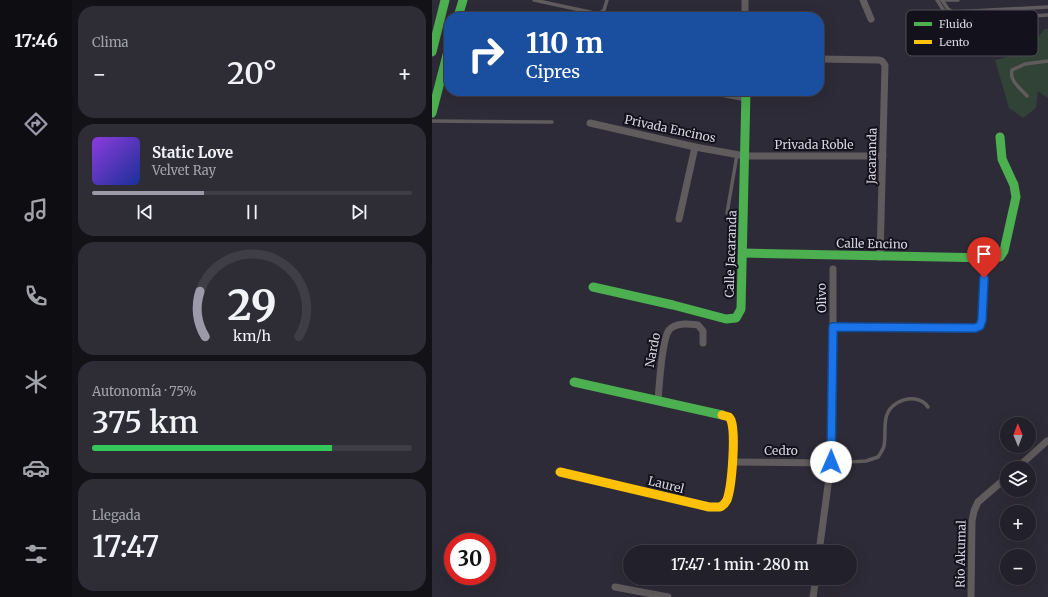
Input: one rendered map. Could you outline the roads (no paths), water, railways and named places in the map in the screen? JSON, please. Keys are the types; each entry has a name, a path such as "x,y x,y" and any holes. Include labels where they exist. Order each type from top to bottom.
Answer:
{"street":[{"path":"459,12 463,0"},
{"path":"745,0 745,12"},
{"path":"863,0 871,19"},
{"path":"432,52 442,2"},
{"name":"Jacaranda","path":"824,59 878,60 884,62 880,257"},
{"path":"432,112 444,66"},
{"name":"Calle Jacaranda","path":"593,287 673,305 726,319 736,318 741,310 743,252 741,156 746,96"},
{"name":"Privada Encinos","path":"590,123 741,156"},
{"name":"Calle Encino","path":"743,252 880,257 1000,257 1007,242 1016,197 1014,185 1002,159 1000,137"},
{"path":"679,219 695,147"},
{"name":"Privada Roble","path":"741,156 883,156"},
{"name":"Olivo","path":"820,545 831,462 833,269"},
{"path":"833,327 975,328 980,326 982,320 984,278"},
{"name":"Nardo","path":"658,401 665,344 669,331 676,326 688,324 698,325 702,331 703,343"},
{"path":"574,382 725,416 731,420 733,426 732,462"},
{"path":"1025,461 1048,441"},
{"name":"Cedro","path":"732,462 831,462"},
{"name":"Laurel","path":"560,472 697,505 718,508 726,502 728,496 732,462"},
{"name":"Rio Akumal","path":"971,597 972,521 974,511 978,502 1000,483"},
{"path":"813,597 815,585"},
{"path":"615,587 668,597"}],"lane":[{"path":"534,0 585,12"},
{"path":"603,12 607,0"},
{"path":"937,0 943,10"},
{"path":"942,0 958,0"},
{"path":"942,0 950,10"},
{"path":"991,10 1048,7"},
{"path":"1038,16 1048,15"},
{"path":"1027,96 1013,80 1011,75 1012,70 1025,64 1048,61"},
{"path":"432,121 552,122"},
{"path":"727,213 741,156"},
{"name":"Cedro","path":"831,462 866,461 878,457 884,446 884,424 886,416 895,404 908,399 915,399 926,403 928,407"}]}
